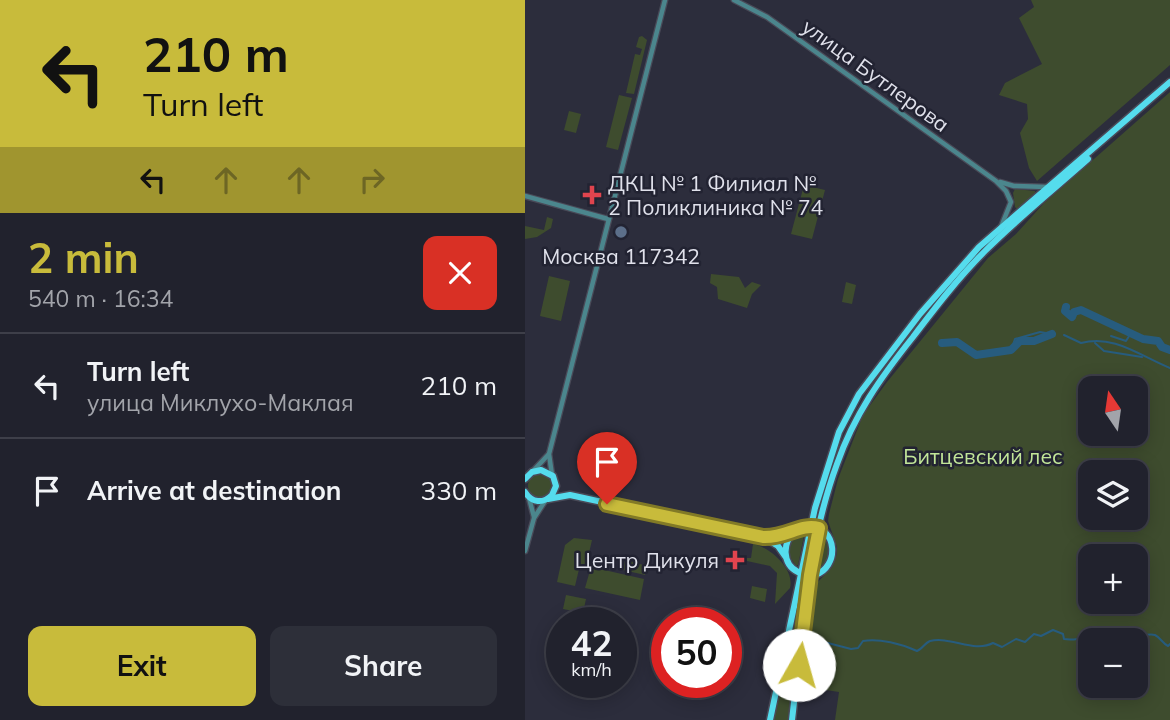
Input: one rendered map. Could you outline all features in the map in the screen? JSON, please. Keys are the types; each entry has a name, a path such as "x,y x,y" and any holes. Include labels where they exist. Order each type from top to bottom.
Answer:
{"main road":[{"path":"770,720 810,526 827,464 849,412 874,373 979,247 1170,84"},
{"path":"792,720 810,575 819,528 836,466 856,416 883,374 967,271 1002,235 1170,84"},
{"path":"525,479 532,471 545,471 570,495"},
{"path":"547,500 555,491 554,478"},
{"path":"526,494 537,501 570,495 763,537 782,536 810,526 819,528 830,540 832,560 821,572 810,575 800,573 787,561 778,546 763,537"},
{"path":"787,561 786,545 795,531"}],"street":[{"path":"554,478 548,454 665,0"},
{"name":"улица Бутлерова","path":"734,0 767,16 996,181 1014,186 1049,187"},
{"path":"996,181 1006,191 1011,202 1000,228"},
{"path":"525,196 608,219"},
{"path":"938,293 944,292 944,298"},
{"path":"532,471 548,454"},
{"path":"526,494 534,518"},
{"path":"525,551 534,518 547,500"}],"green space":[{"path":"1031,0 1170,0 1170,65 1037,181 1029,168 1020,133 1028,119 1027,104 999,95 1005,83 1042,64 1019,18 1034,7"},
{"path":"639,37 647,40 634,94 626,93 635,54 640,55 642,49 636,47"},
{"name":"Битцевский лес","path":"1170,92 1170,720 835,720 839,692 806,687 805,690 801,689 816,584 832,567 837,554 828,521 838,479 863,415 988,258 1016,234 1044,203"},
{"path":"619,95 632,98 618,150 606,147"},
{"path":"569,111 581,114 576,133 564,130"},
{"path":"804,185 825,190 812,239 791,234"},
{"path":"1015,189 1035,191 1036,195 1018,210 1013,193"},
{"path":"547,217 553,219 551,228 537,237 525,239 525,226 544,230"},
{"path":"711,274 739,277 745,288 752,282 761,285 752,294 747,308 718,299 717,287 710,283"},
{"path":"549,276 570,281 561,321 540,316"},
{"path":"846,282 856,285 852,304 842,302"},
{"path":"540,474 551,481 552,486 545,497 540,498 529,491 528,486 535,475"},
{"path":"805,531 796,566 788,554 790,546 794,536"},
{"path":"574,538 592,540 586,566 580,565 575,586 557,582 565,545"},
{"path":"824,538 828,545 828,555 824,566 817,569 815,568"},
{"path":"753,544 773,554 789,574 790,588 775,604 777,573 770,566 747,561 747,558 751,558"},
{"path":"625,560 647,566 645,575 623,570"},
{"path":"591,567 644,579 640,600 585,588"},
{"path":"801,584 804,584 788,720 773,720"},
{"path":"752,586 767,589 765,602 750,598"},
{"path":"566,595 586,599 584,607 563,607"}],"waterway":[{"path":"1066,307 1065,311 1072,317 1074,312 1081,310 1143,339 1158,341 1162,347 1170,350"},
{"path":"1011,350 1015,339 1040,332 1052,334"},
{"path":"1111,336 1126,341 1131,333"},
{"path":"942,343 957,342 976,355 1011,350 1020,341 1034,341 1052,334"},
{"path":"1064,335 1081,343 1105,341 1116,344 1170,368"},
{"path":"1095,343 1104,351 1142,357"},
{"path":"824,642 851,649 858,648 863,641 876,640 917,651 928,642 938,640 978,646 993,643 1002,647 1016,639 1025,642 1034,634 1041,636 1053,630 1063,634 1064,639 1078,639"},
{"path":"1148,635 1155,635 1168,646 1170,644"}],"place":[{"name":"ДКЦ № 1 Филиал № 2 Поликлиника № 74","path":"592,195"},
{"name":"Москва 117342","path":"621,232"},
{"name":"Центр Дикуля","path":"735,560"}],"route":[{"path":"607,504 763,537 788,535 799,528 810,526 819,528 810,575 799,665"}]}
